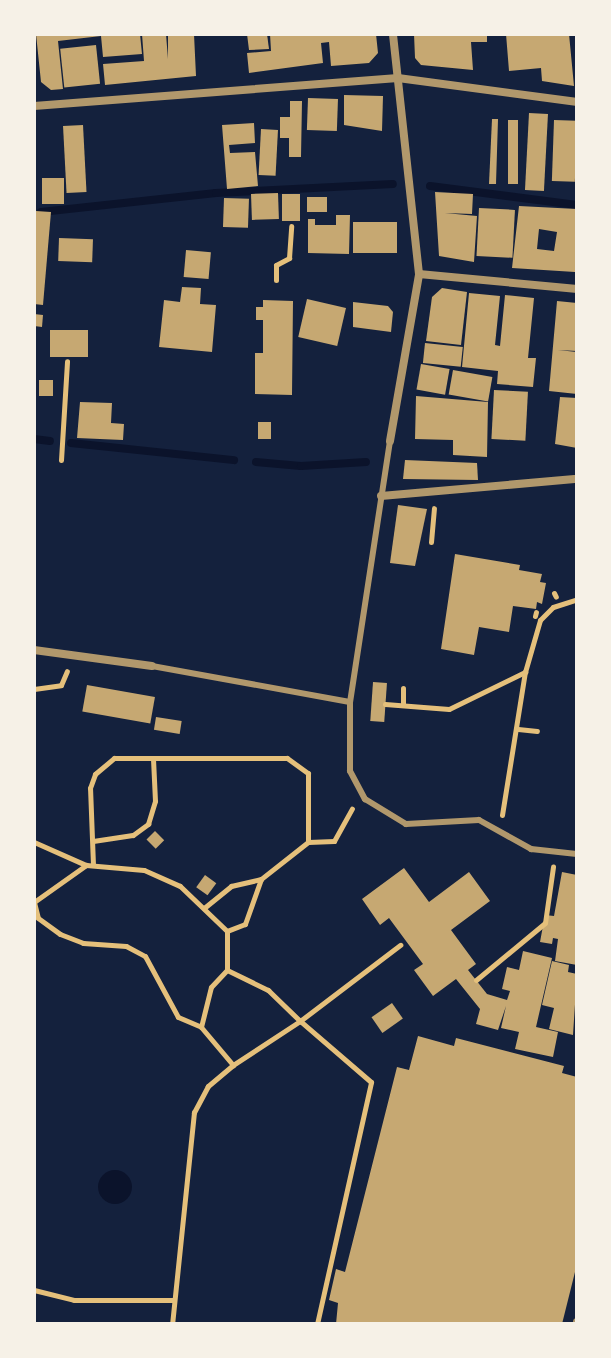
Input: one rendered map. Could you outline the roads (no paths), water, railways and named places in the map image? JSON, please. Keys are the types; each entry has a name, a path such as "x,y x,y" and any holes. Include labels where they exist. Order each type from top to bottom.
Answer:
{"street":[{"path":"390,441 419,274 393,34"},
{"path":"34,106 398,78 577,102"},
{"path":"419,274 577,289"},
{"path":"381,496 577,479"},
{"path":"34,650 152,666"}],"lane":[{"path":"390,441 350,702 350,771 365,799 406,824 479,820 498,834 555,854 577,854"},
{"path":"152,666 350,702"}],"water":[{"path":"115,1170 127,1175 132,1187 127,1199 115,1204 103,1199 98,1187 103,1175"}],"waterway":[{"path":"41,212 216,193 393,184"},
{"path":"430,186 577,205"},
{"path":"34,439 50,441"},
{"path":"71,443 234,460"},
{"path":"256,462 301,466 366,462"}]}
